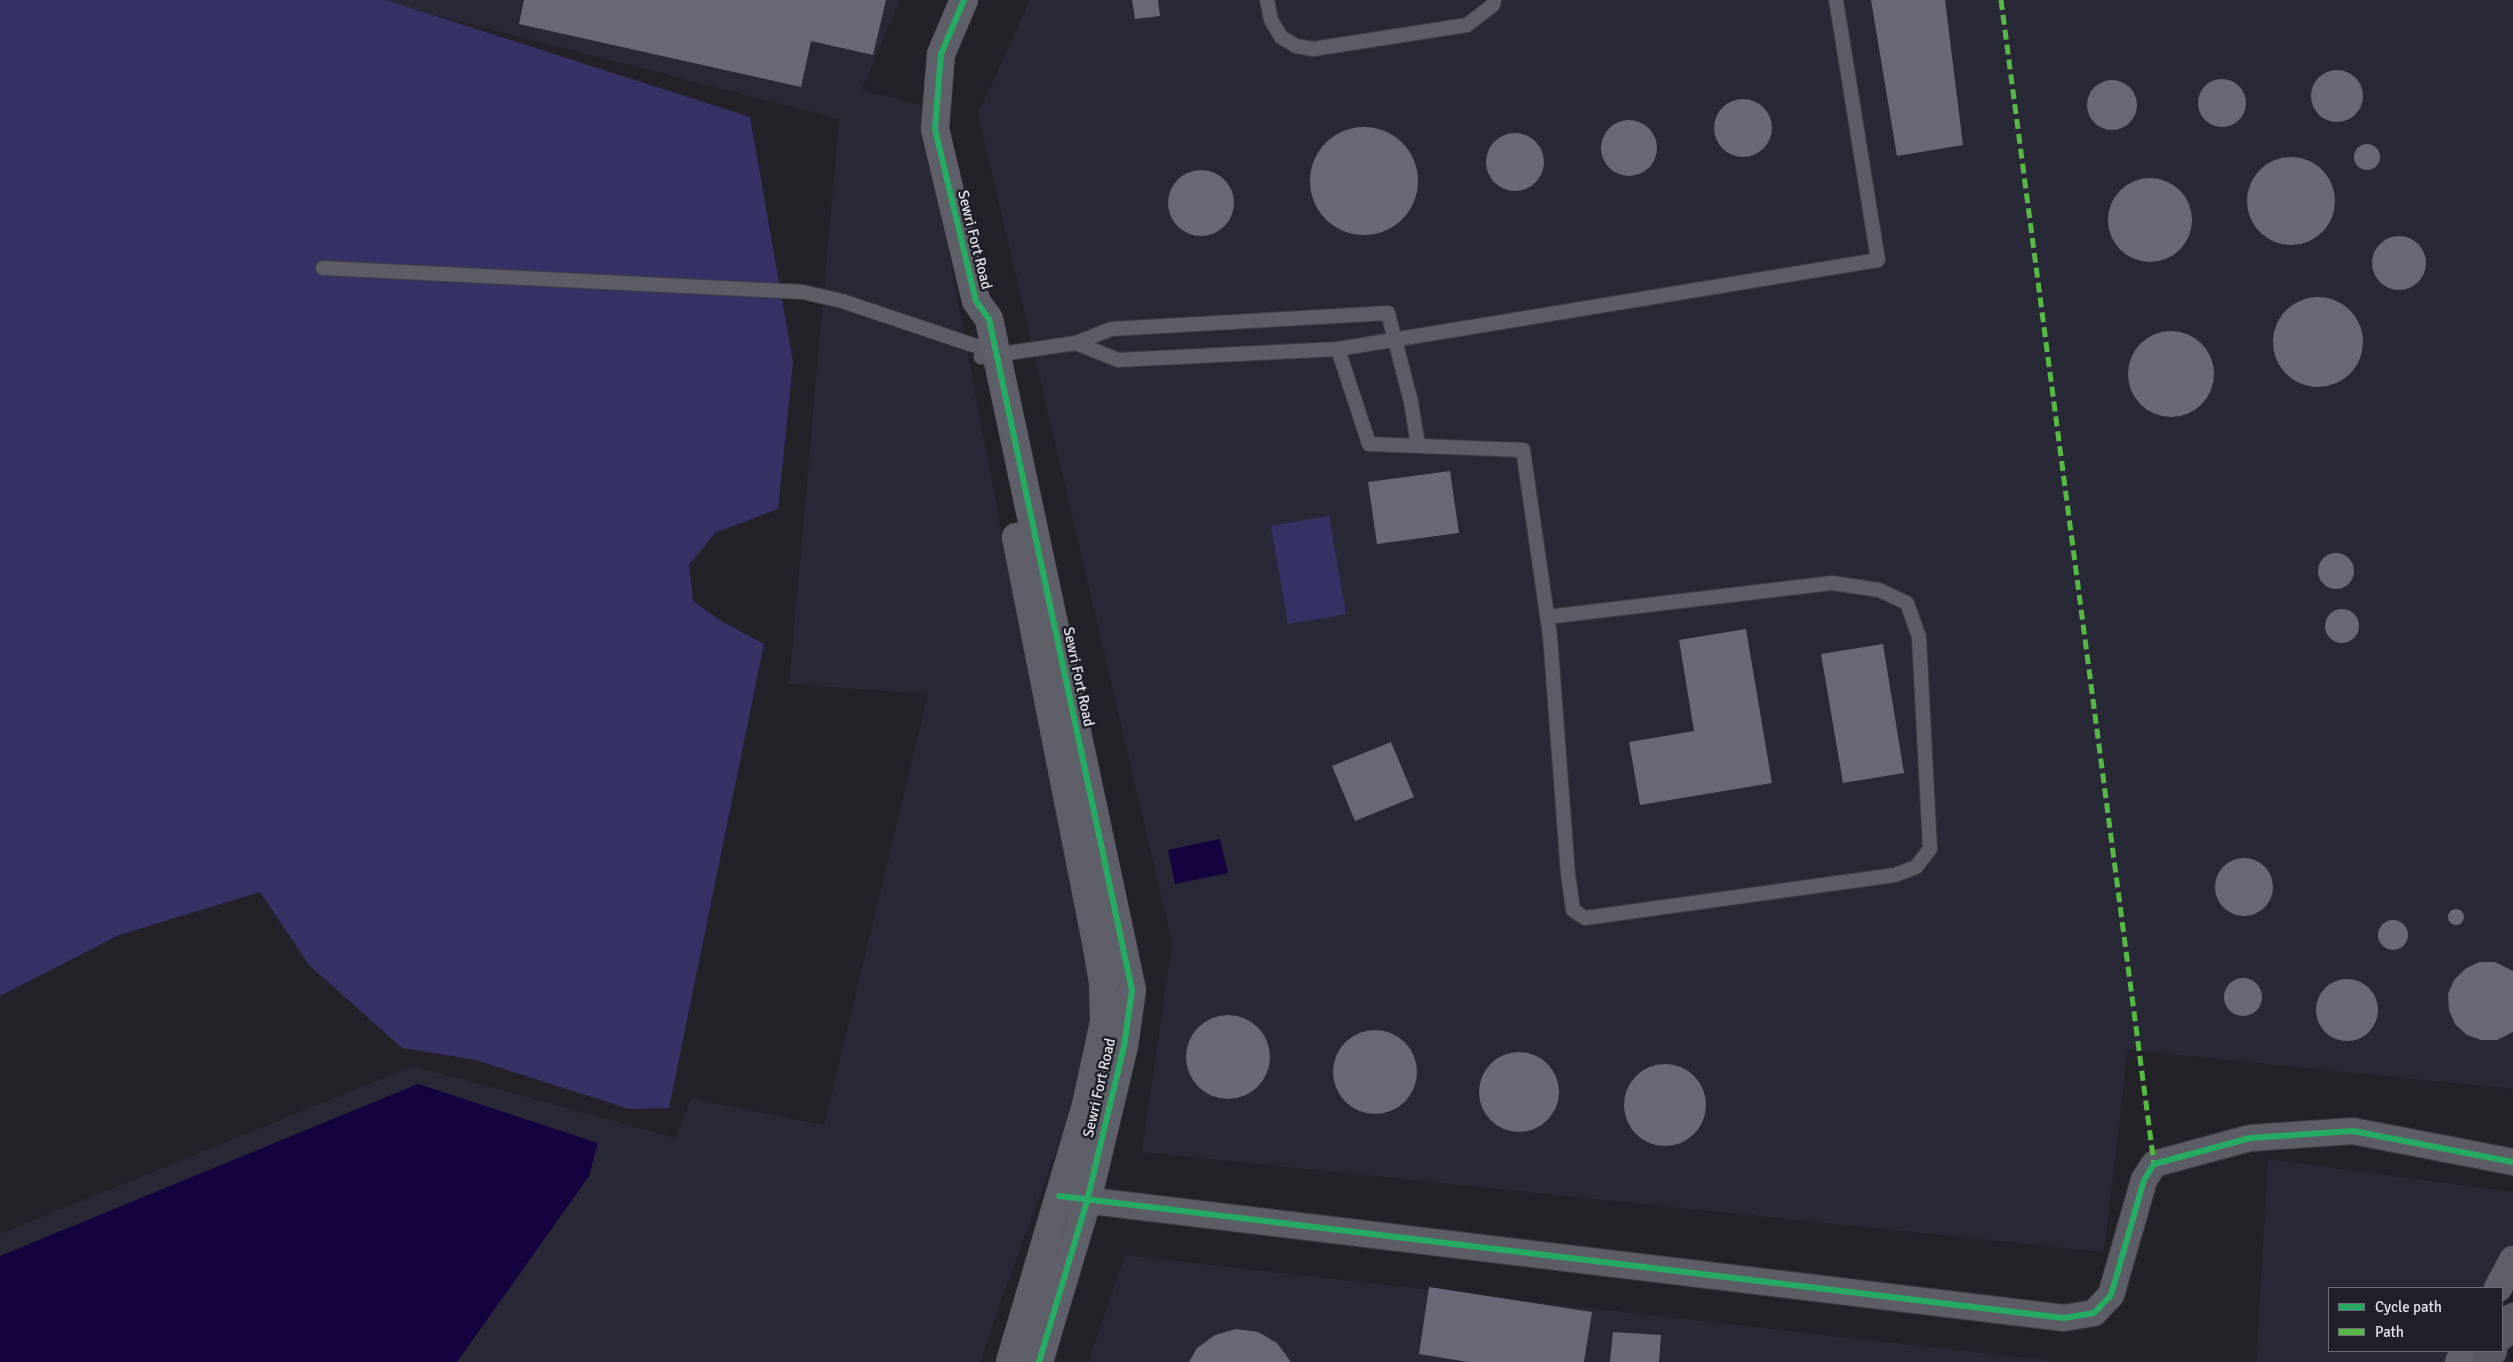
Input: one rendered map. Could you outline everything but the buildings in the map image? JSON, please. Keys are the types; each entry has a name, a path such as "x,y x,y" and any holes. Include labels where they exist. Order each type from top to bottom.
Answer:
{"highway":[{"path":"2503,1334 2513,1317"},
{"path":"2507,1362 2513,1353"}],"street":[{"name":"Sewri Fort Road","path":"964,0 941,54 934,129 976,301 988,317 988,351 1091,854 1132,990 1124,1046 1087,1202 1039,1362"},
{"path":"1010,1362 1086,1105 1104,1022 1103,982 1091,854"},
{"path":"1059,1196 1087,1202 2064,1318 2094,1313 2111,1295 2144,1180 2154,1164 2250,1138 2353,1131 2513,1162"}],"lane":[{"path":"1266,0 1271,20 1280,37 1296,46 1313,49 1467,25 1493,5 1494,0"},
{"path":"1076,343 1118,360 1338,349 1878,260 1836,0"},
{"path":"323,268 803,292 842,301 988,351 1076,343 1111,329 1388,313 1411,402 1418,445"},
{"path":"1338,349 1369,444 1523,450 1547,617 1568,874 1573,910 1585,918 1895,875 1916,868 1930,848 1919,636 1906,603 1879,590 1832,583 1547,617"}],"shaded area":[{"path":"0,0 386,0 750,117 793,362 778,509 715,533 689,565 693,601 721,621 764,644 669,1108 629,1109 476,1060 402,1048 310,966 260,892 119,935 0,996"},
{"path":"377,0 900,0 862,90 921,105 1033,699 1096,991 1094,1049 999,1306 981,1362 0,1362 0,1234 413,1066 676,1138 691,1098 824,1125 928,694 789,684 839,119"},
{"path":"1030,0 2513,0 2513,1089 2128,1050 2104,1252 1142,1152 1172,943 978,114"},
{"path":"1329,516 1346,614 1288,624 1271,526"},
{"path":"1220,839 1228,873 1175,884 1168,850"},
{"path":"418,1084 598,1143 589,1176 457,1362 0,1362 0,1256"},
{"path":"2268,1159 2513,1192 2513,1269 2503,1287 2328,1287 2328,1352 2475,1352 2468,1362 2256,1362"},
{"path":"1125,1255 2062,1362 1088,1362"}],"marked path":[{"path":"2001,0 2154,1164"}],"cycle path":[{"path":"964,0 941,54 935,129 976,301 989,319 1132,990 1124,1046 1087,1201 1039,1362"},
{"path":"1059,1196 2064,1318 2094,1313 2111,1295 2144,1180 2154,1164 2250,1138 2353,1131 2513,1162"}]}
